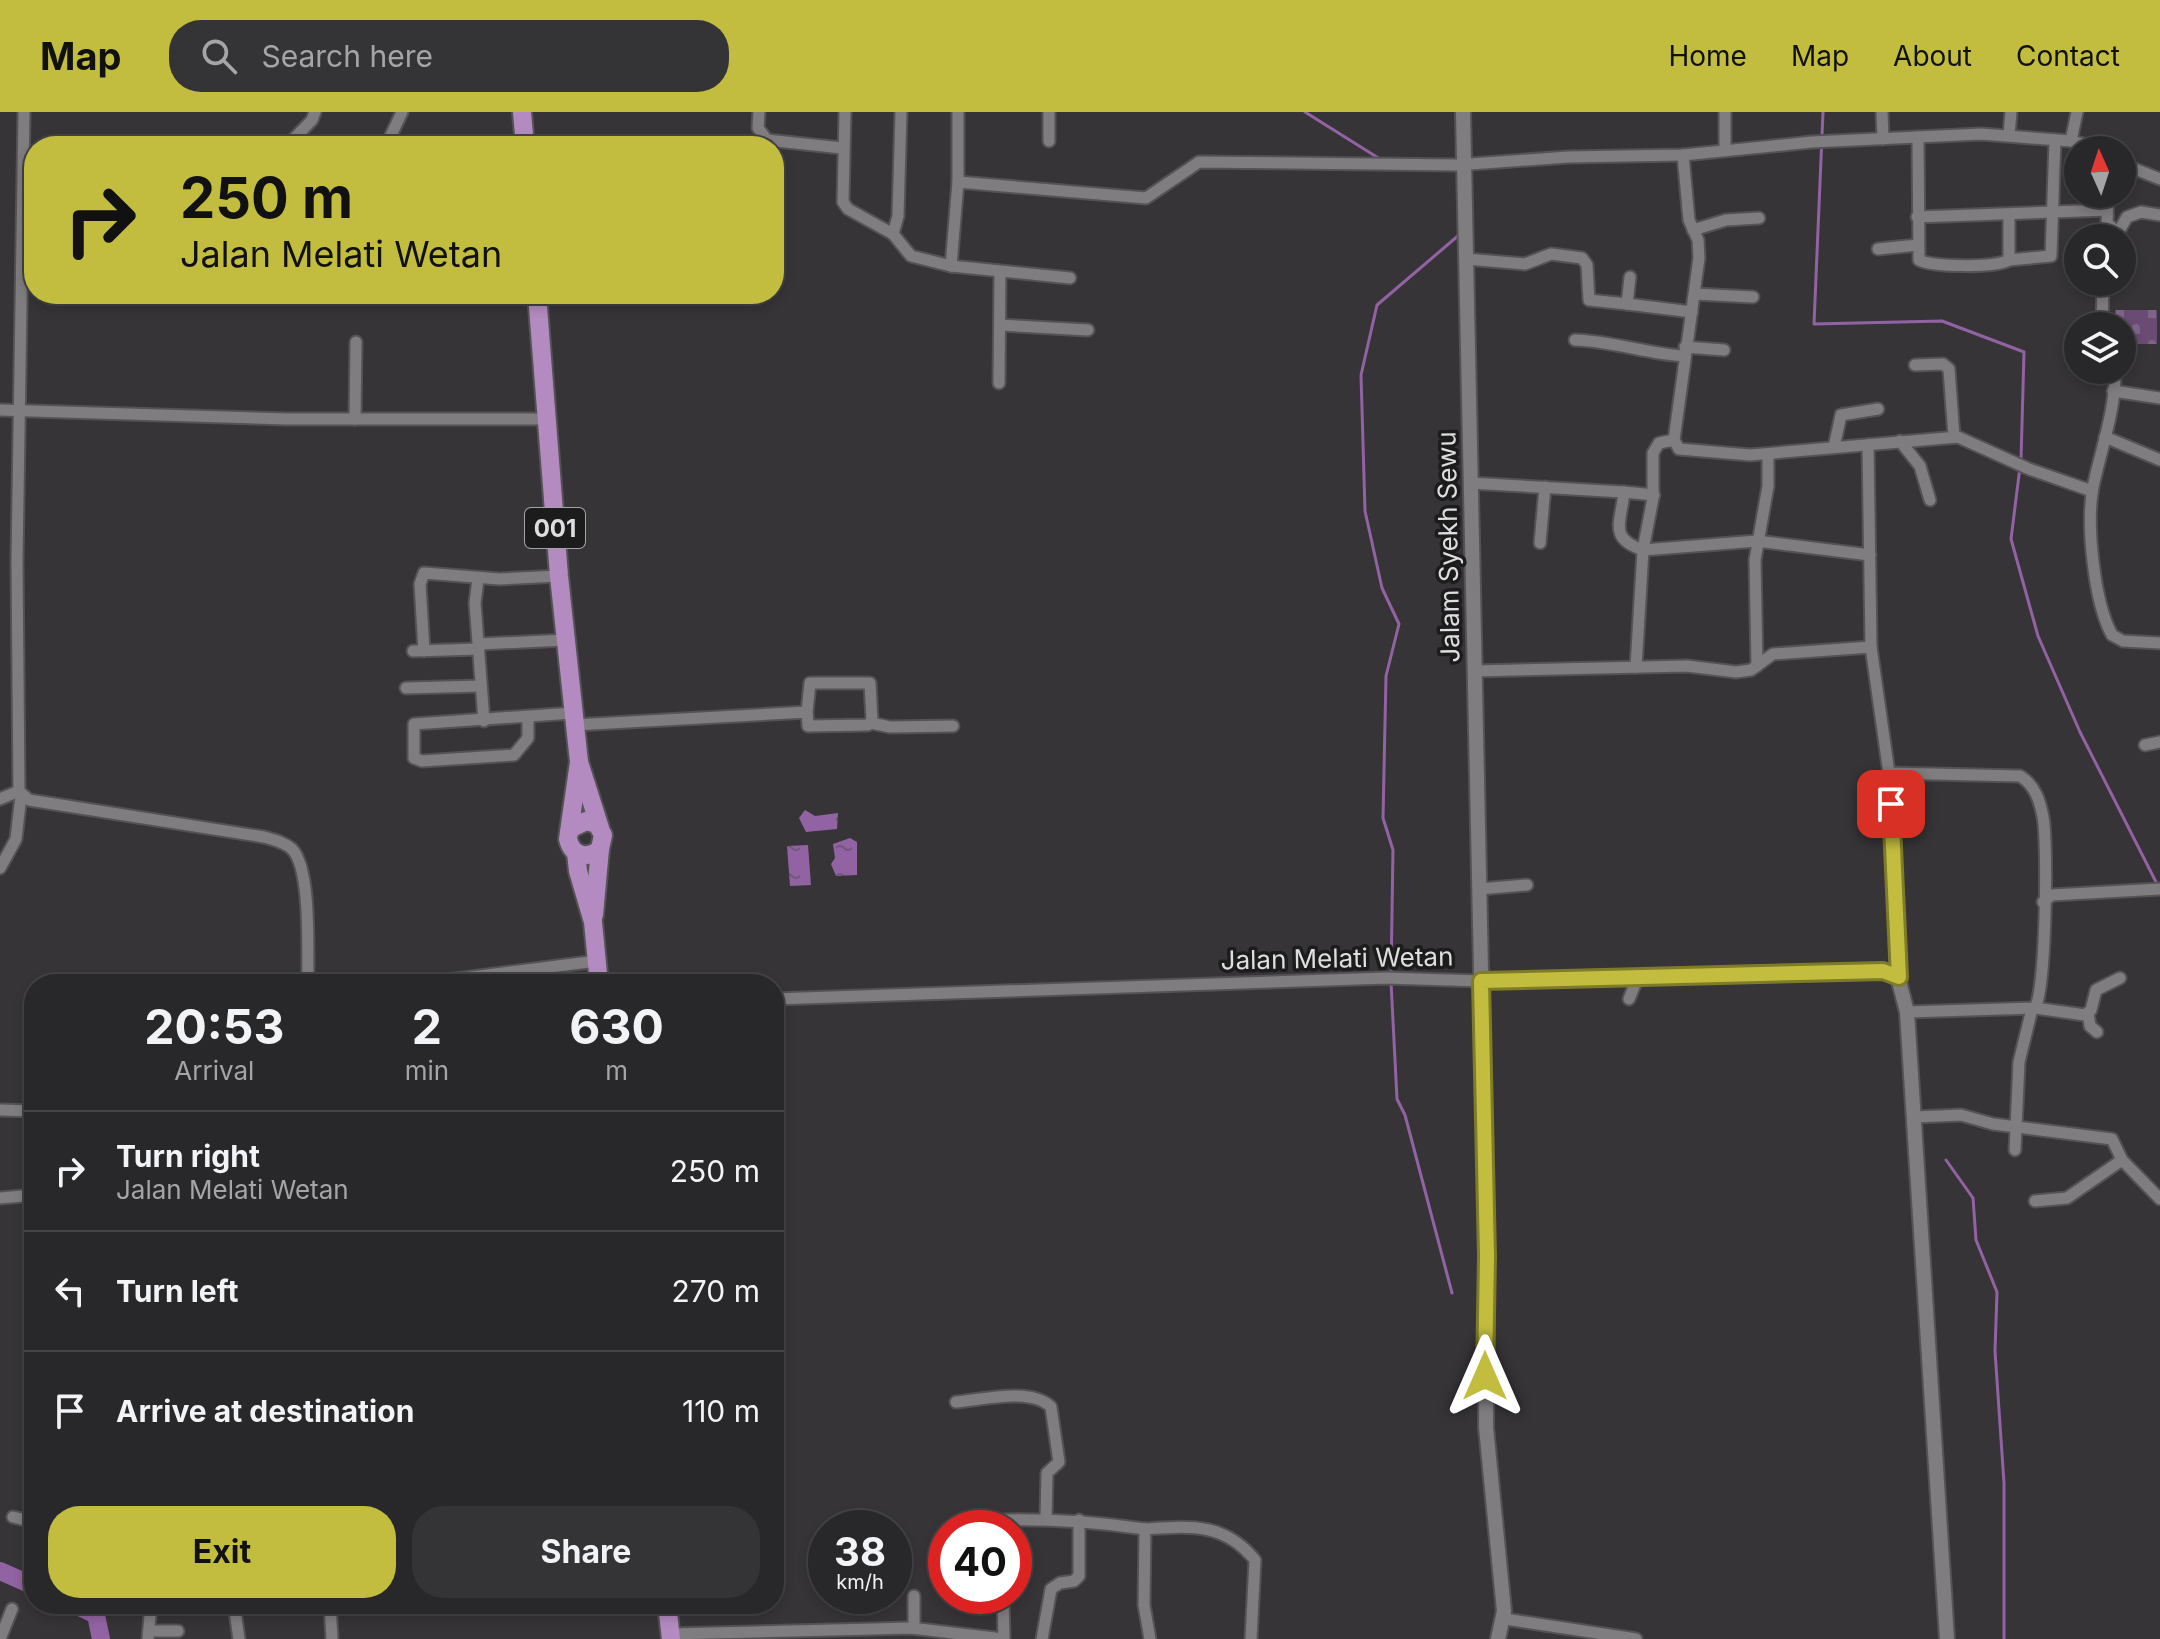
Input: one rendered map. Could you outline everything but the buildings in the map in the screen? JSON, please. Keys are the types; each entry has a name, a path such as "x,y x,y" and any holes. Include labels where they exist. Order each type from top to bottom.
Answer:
{"main road":[{"path":"522,112 524,136"},
{"name":"001","path":"538,304 573,719 579,762 604,839 600,849 593,922"},
{"name":"001","path":"579,762 569,844 576,853 593,922 598,974"},
{"path":"572,828 586,821 600,828"},
{"path":"576,853 591,855 600,849"},
{"path":"668,1614 671,1637"}],"street":[{"path":"0,868 16,839 20,793 19,410 24,112"},
{"path":"297,136 312,120 315,112"},
{"path":"759,112 758,128 764,136"},
{"path":"845,112 843,202 848,209 893,234 911,256 951,266 1070,278"},
{"path":"893,234 898,216 901,112"},
{"path":"951,266 958,182 958,112"},
{"path":"1049,112 1049,141"},
{"name":"Jalam Syekh Sewu","path":"1463,112 1461,165 1466,259 1481,981 1486,1427 1505,1619"},
{"path":"1725,112 1725,150"},
{"path":"1882,112 1883,139"},
{"path":"2009,135 2011,112"},
{"path":"2072,136 2077,112"},
{"path":"391,136 402,115"},
{"path":"958,182 1146,198 1199,162 1461,165 1683,155 1812,142 1918,137 2009,135 2064,141"},
{"path":"1918,137 1918,257 1925,263 1995,265 2009,260 2050,257 2055,140"},
{"path":"784,142 842,148"},
{"path":"1683,155 1699,258 1674,440 1683,452 1768,455 1954,437 1967,439 2029,469 2092,491"},
{"path":"2136,170 2160,179"},
{"path":"1917,217 2107,210 2108,224"},
{"path":"2122,224 2134,214 2160,215"},
{"path":"2009,215 2009,260"},
{"path":"1693,230 1726,220 1759,218"},
{"path":"1878,249 1918,245"},
{"path":"1466,259 1525,264 1551,254 1582,258 1587,265 1588,299 1692,312"},
{"path":"999,383 1000,272"},
{"path":"1627,304 1630,277"},
{"path":"1695,294 1753,297"},
{"path":"1000,325 1088,330"},
{"path":"1575,340 1615,343 1651,353 1724,350"},
{"path":"355,419 356,342"},
{"path":"1915,365 1943,364 1949,369 1954,437"},
{"path":"2114,384 2092,491 2094,555 2109,629 2123,641 2160,643"},
{"path":"2113,391 2160,398"},
{"path":"1834,447 1841,415 1878,409"},
{"path":"0,410 292,419 547,419"},
{"path":"2105,437 2160,460"},
{"path":"1636,667 1643,550 1654,495 1654,449 1659,443 1674,440"},
{"path":"1900,441 1920,466 1930,500"},
{"path":"1868,445 1871,647 1889,773 1899,977 1907,1012 1915,1117 1947,1639"},
{"path":"1757,666 1753,592 1757,541 1768,486 1768,455"},
{"path":"1470,483 1654,495"},
{"path":"1540,543 1545,487"},
{"path":"1624,492 1620,539 1643,550 1757,541 1870,555"},
{"path":"559,576 478,579 424,573 420,584 418,651 565,640"},
{"path":"478,579 475,603 484,721"},
{"path":"1474,671 1696,666 1736,672 1757,666 1773,654 1871,647"},
{"path":"871,723 869,681 810,683 808,726 871,723 890,727 953,726"},
{"path":"406,688 481,686"},
{"path":"528,717 528,738 514,755 415,759 414,724 528,717 573,719 807,712"},
{"path":"2145,745 2160,742"},
{"path":"1889,773 2005,774 2026,780 2036,793 2044,822 2041,974 2019,1062 2015,1150"},
{"path":"0,799 20,793 70,808 264,837 290,847 299,862 303,882 308,974"},
{"path":"1479,889 1527,885"},
{"path":"2043,902 2052,895 2160,889"},
{"path":"529,974 597,961"},
{"name":"Jalan Melati Wetan","path":"784,999 1386,978 1481,981 1883,971 1899,977"},
{"path":"1629,999 1638,977"},
{"path":"2097,1032 2092,1029 2088,1013 2096,990 2120,978"},
{"path":"1907,1012 2034,1008 2088,1013"},
{"path":"0,1110 24,1111"},
{"path":"1915,1117 1961,1115 1978,1121 2105,1136 2116,1143 2122,1160 2160,1199"},
{"path":"2035,1201 2067,1198 2122,1160"},
{"path":"0,1198 24,1196"},
{"path":"956,1402 1025,1397 1040,1400 1051,1407 1059,1462 1047,1473 1046,1519"},
{"path":"13,1517 24,1520"},
{"path":"1032,1519 1079,1520 1145,1529 1209,1527 1245,1547 1255,1560 1251,1639"},
{"path":"1042,1639 1051,1589 1078,1579 1079,1520"},
{"path":"1145,1529 1144,1605 1150,1639"},
{"path":"914,1596 914,1628"},
{"path":"0,1639 12,1609"},
{"path":"150,1614 148,1635 178,1631"},
{"path":"235,1614 239,1639"},
{"path":"331,1614 332,1639"},
{"path":"671,1637 914,1628 1004,1639 1003,1614"},
{"path":"1498,1639 1505,1619 1636,1639"}],"green space":[{"path":"2157,310 2157,344 2136,344 2136,312 2115,312"}],"water":[{"path":"805,810 815,816 838,813 837,829 806,832 799,818"},
{"path":"850,838 857,842 857,875 836,876 831,864 835,858 833,844"},
{"path":"808,845 811,885 790,886 787,846"}],"waterway":[{"path":"1305,112 1380,159"},
{"path":"1823,112 1814,324 1942,321 2024,352 2021,460"},
{"path":"1391,975 1393,850 1383,818 1386,676 1399,624 1382,588 1365,511 1361,375 1377,305 1459,235"},
{"path":"2020,467 2011,539 2038,636 2080,732 2157,884"},
{"path":"1391,982 1397,1099 1405,1115 1452,1293"},
{"path":"1946,1160 1973,1198 1976,1240 1997,1292 1995,1351 2004,1483 2004,1639"},
{"path":"0,1571 24,1582"},
{"path":"94,1614 101,1639"}],"route":[{"path":"1485,1376 1487,1256 1481,981 1883,971 1893,972 1899,977 1891,804"}]}
